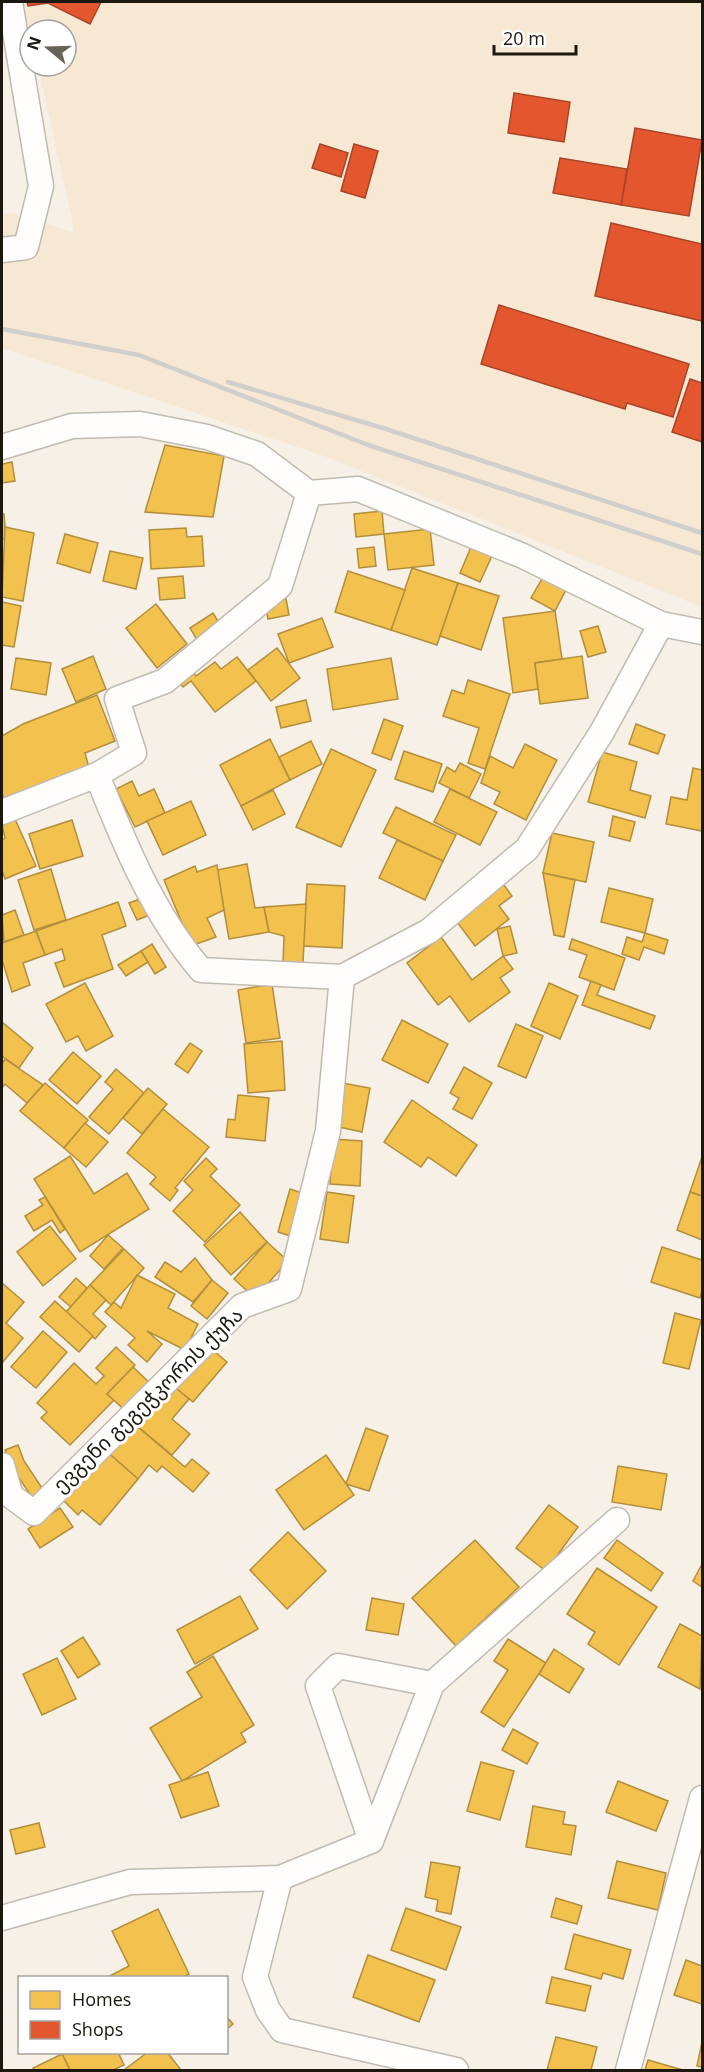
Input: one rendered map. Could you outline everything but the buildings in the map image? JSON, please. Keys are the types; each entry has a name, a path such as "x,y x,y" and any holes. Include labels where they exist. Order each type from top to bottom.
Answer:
{"street":[{"path":"2,250 26,247 41,186 10,2"},
{"path":"2,447 72,426 140,424 207,437 257,454 309,493 358,489 523,556 661,624 702,632"},
{"path":"2,812 97,775 134,753 117,699 165,681 280,586 309,493"},
{"path":"97,775 125,845 178,943 201,970 342,977 429,931 527,849 602,732 661,624"},
{"name":"ევგენი გეგეჭკორის ქუჩა","path":"2,1465 11,1496 34,1513 242,1306 289,1289 328,1131 342,977"},
{"path":"2,1918 130,1882 280,1878 371,1841 432,1684 617,1520"},
{"path":"371,1841 318,1686 338,1666 432,1684"},
{"path":"628,2070 698,1830 702,1798"},
{"path":"280,1878 255,1977 268,2010 282,2030 456,2070"}],"shaded area":[{"path":"23,2 702,2 702,607 324,456 2,348 2,214 12,213 75,233 41,78 78,78 78,18 27,18"}],"railway":[{"path":"2,329 139,355 368,445 702,554"},
{"path":"228,382 386,429 702,533"}]}
